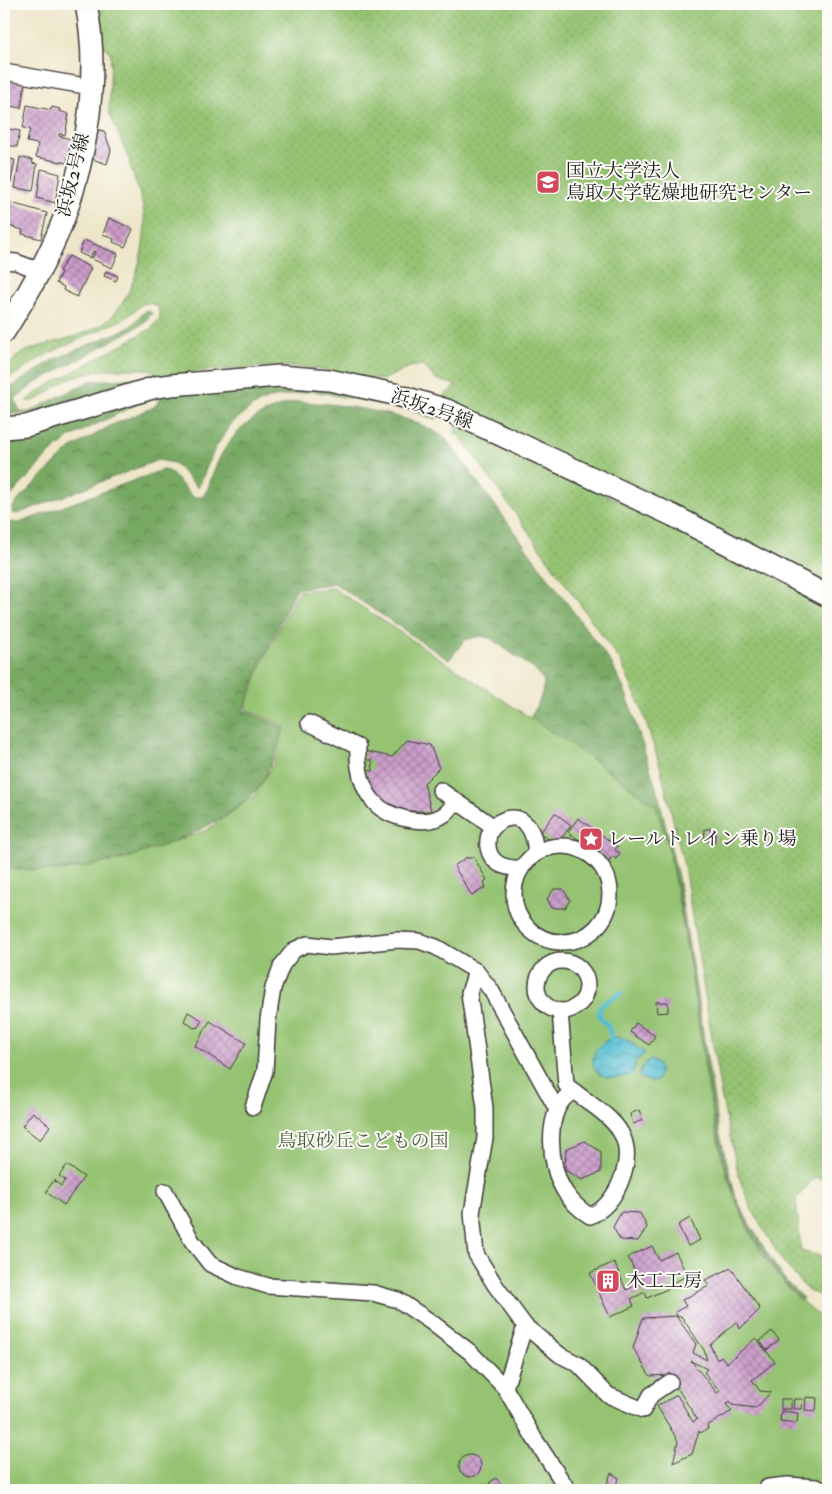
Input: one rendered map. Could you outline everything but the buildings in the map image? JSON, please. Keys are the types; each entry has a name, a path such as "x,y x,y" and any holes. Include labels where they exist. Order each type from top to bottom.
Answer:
{"street":[{"name":"浜坂2号線","path":"4,332 30,292 64,218 82,151 91,87 92,49 86,4"},
{"path":"4,72 91,87"},
{"path":"4,261 16,262 40,271"},
{"name":"浜坂2号線","path":"4,428 26,426 163,386 279,376 329,380 394,394 446,410 674,516 828,596"},
{"path":"309,722 358,747 357,762 363,783 373,801 387,812 407,818 430,820 445,814 456,802"},
{"path":"440,790 494,827"},
{"path":"521,868 504,867 491,857 487,842 494,827 499,822 512,819 525,823 534,833 536,854"},
{"path":"555,846 576,848 594,858 601,867 609,886 608,907 598,926 581,938 560,942 536,935 520,916 514,892 521,868 536,854 555,846"},
{"path":"253,1107 265,1071 268,1020 273,988 282,964 300,946 307,944 331,947 397,940 419,941 436,947 476,971 491,990 556,1108"},
{"path":"560,942 560,961"},
{"path":"560,961 576,965 582,971 587,987 585,995 575,1008 560,1011 545,1005 540,998 537,982 545,968 560,961"},
{"path":"476,971 469,993 485,1108 485,1138 472,1213 476,1254 495,1285 525,1326 560,1355 578,1364 608,1395 644,1410 651,1395 670,1382"},
{"path":"560,1011 566,1085 609,1117 626,1142 626,1168 616,1194 599,1212 590,1216 581,1211 564,1192 554,1163 552,1126 556,1108 567,1094 574,1091"},
{"path":"165,1191 192,1241 210,1264 238,1277 268,1286 373,1293 398,1300 470,1352 505,1388 534,1438 568,1490"},
{"path":"505,1388 525,1326"},
{"path":"769,1490 788,1488 816,1490"}],"green space":[{"name":"国立大学法人 鳥取大学乾燥地研究センター","path":"95,4 828,4 828,587 442,398 456,385 435,379 423,365 409,367 383,380 306,367 275,366 200,371 160,378 151,370 146,369 102,370 70,379 39,398 26,401 39,391 152,328 160,317 158,307 149,303 142,304 126,318 47,354 4,382 9,366 22,353 92,330 112,317 129,291 140,259 145,228 143,208 130,162 109,112 111,54 106,48 102,47"},
{"path":"145,311 152,313 144,323 34,384 14,399 21,412 29,412 90,381 144,378 150,380 39,412 4,414 4,392 53,360 130,327"},
{"path":"281,383 371,395 437,417 435,420 411,410 313,391 270,398 253,406 232,423 215,448 198,488 174,463 158,460 17,514 12,513 13,507 21,497 70,449 110,426 154,407 160,400 161,394"},
{"path":"150,398 70,437 46,457 8,499 4,495 4,444"},
{"path":"295,402 331,404 395,416 433,430 446,439 612,664 627,696 658,794 678,877 719,1131 736,1198 728,1176 714,1119 685,931 665,833 518,736 538,704 544,681 534,669 490,638 480,636 465,640 449,660 334,583 296,589 263,658 243,710 283,727 275,754 263,781 251,796 211,824 187,836 135,855 109,862 61,870 4,867 4,516 9,522 19,523 162,470 169,471 193,497 202,497 207,490 222,454 238,432 269,410"},
{"path":"456,424 711,545 805,592 828,608 828,1181 815,1177 796,1199 801,1251 828,1258 828,1298 808,1291 780,1258 751,1208 739,1177 721,1095 684,866 660,766 642,710 621,662 460,436 455,433"},
{"name":"鳥取砂丘こどもの国","path":"333,588 579,750 656,806 668,846 687,951 710,1102 730,1184 745,1223 766,1259 793,1292 828,1323 828,1490 4,1490 4,869 62,871 125,859 207,830 254,796 273,765 285,726 245,709 264,659 298,591"},
{"path":"736,1198 774,1264 786,1281 803,1298 802,1300 782,1280 766,1257 750,1231"}],"water":[{"path":"616,1037 628,1040 645,1053 636,1062 632,1075 612,1078 603,1076 597,1072 594,1066 595,1052 607,1040"},
{"path":"650,1059 658,1064 660,1072 657,1080 650,1082 639,1077 642,1067"}],"waterway":[{"path":"612,1044 609,1028 599,1015 600,1006 621,993"}],"place":[{"name":"国立大学法人 鳥取大学乾燥地研究センター","path":"548,182"},
{"name":"レールトレイン乗り場","path":"591,839"},
{"name":"木工工房","path":"608,1281"}]}
